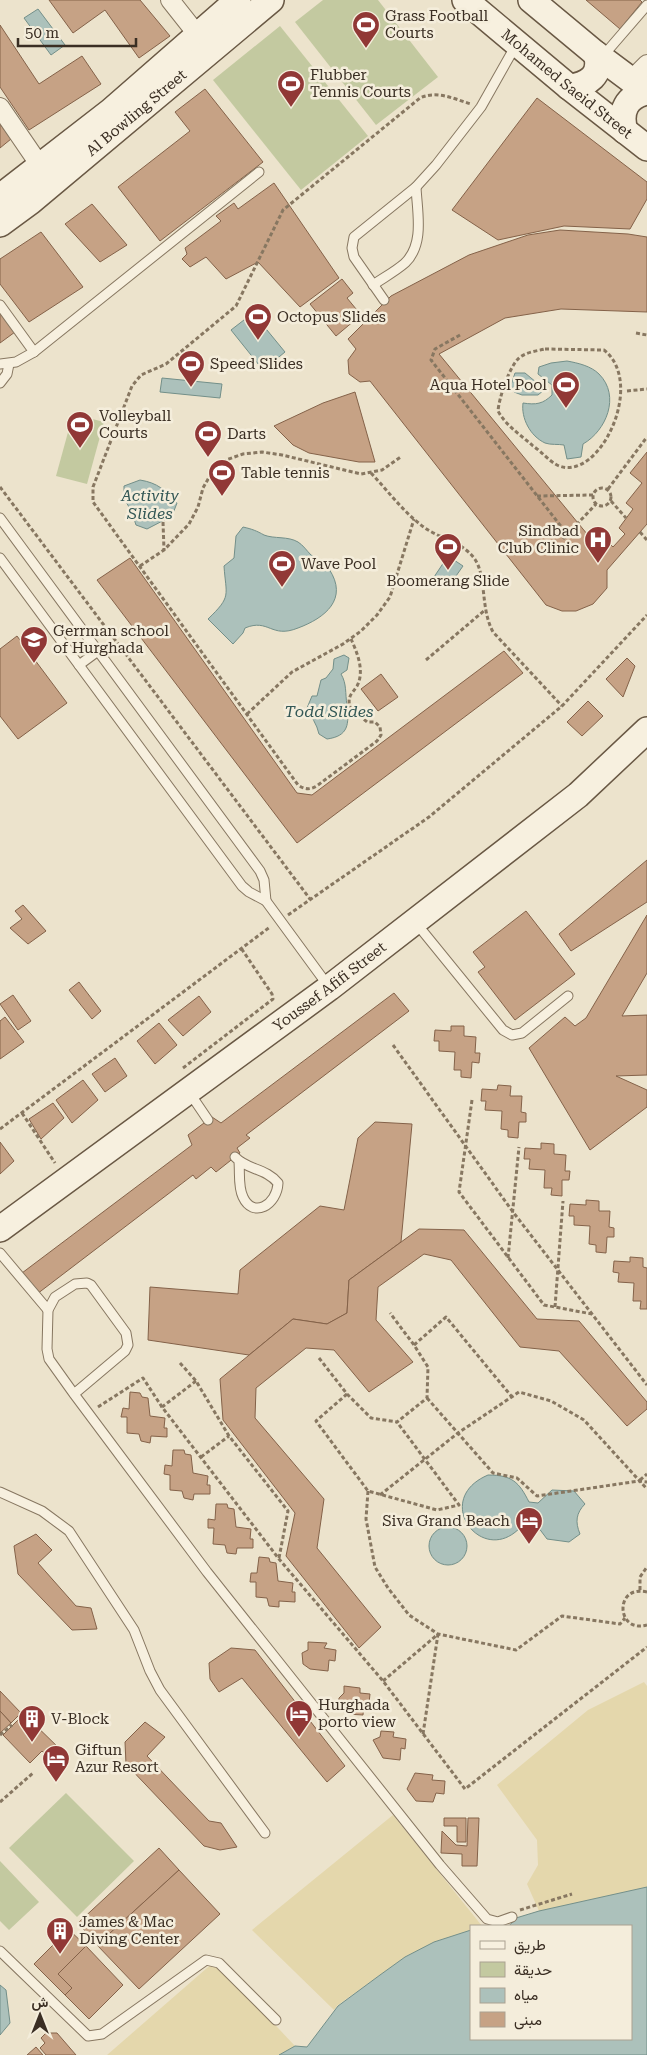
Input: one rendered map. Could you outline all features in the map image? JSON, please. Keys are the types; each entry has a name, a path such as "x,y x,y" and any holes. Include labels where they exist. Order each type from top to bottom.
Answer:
{"street":[{"path":"170,0 204,43"},
{"name":"Al Bowling Street","path":"0,224 30,202 204,43 238,0"},
{"name":"Al Bowling Street","path":"0,197 111,111 204,43 271,0"},
{"name":"Mohamed Saeid Street","path":"465,0 569,87 647,148"},
{"path":"531,0 599,56 642,78 637,94 626,105 622,120 625,131"},
{"path":"569,87 580,86 589,81 596,73 599,56"},
{"path":"0,107 40,167"},
{"name":"Youssef Afifi Street","path":"1,1227 182,1083 329,988 578,794 647,730"}],"lane":[{"path":"599,56 647,5"},
{"path":"384,300 354,257 352,248 354,237 416,188 436,165 481,107 517,43"},
{"path":"0,383 7,374 4,364 16,362 34,352 260,172"},
{"path":"373,285 406,262 413,251 418,237 416,188"},
{"path":"0,305 34,352"},
{"path":"0,518 260,871 264,880 266,900 329,988"},
{"path":"0,558 242,886 266,900"},
{"path":"78,665 98,651"},
{"path":"415,921 503,1030 512,1035 522,1033 568,996"},
{"path":"182,1083 208,1120"},
{"path":"237,1160 267,1173 278,1183 274,1199 268,1206 249,1206 244,1200 240,1191 237,1160"},
{"path":"0,1253 48,1310"},
{"path":"74,1394 125,1351 128,1345 126,1333 91,1285 87,1283 75,1284 54,1297 48,1310 47,1350 49,1359 74,1394 207,1572 440,1865 487,1919 498,1922 514,1914"},
{"path":"0,1492 42,1511 69,1531 134,1630 150,1671 160,1690 265,1833"},
{"path":"0,1951 88,2036 102,2034 206,1960 219,1962 276,2020"}],"path":[{"path":"351,638 358,653 360,669 358,685 349,697 350,707 367,722 374,722 380,727 381,735 377,741 318,785 306,789 298,785 93,502 93,487 132,386 141,375 166,364 236,306 283,210 420,98 426,95 438,95 481,107"},
{"path":"636,333 646,336"},
{"path":"460,335 435,350 431,360 567,534"},
{"path":"617,427 591,460 576,467 558,465 502,419 498,411 501,393 518,359 531,352 545,350 604,350 619,363 627,391 625,400"},
{"path":"627,391 647,389"},
{"path":"608,489 647,438"},
{"path":"140,566 164,550 189,524 198,507 203,488 212,472 226,460 243,454 262,452 361,474 382,470 402,456"},
{"path":"370,473 426,529 467,550 475,559 480,570 485,610 493,632 562,706"},
{"path":"0,486 310,899"},
{"path":"608,489 597,489 593,495 593,500 596,504 603,506 611,501"},
{"path":"608,489 611,494 611,501 626,518"},
{"path":"537,496 593,495"},
{"path":"563,539 596,504"},
{"path":"247,714 292,672 351,638 377,615 390,597 414,519"},
{"path":"163,522 164,550"},
{"path":"640,532 647,540"},
{"path":"426,660 485,610"},
{"path":"0,1129 241,948 429,818 562,706 647,615"},
{"path":"182,1083 272,1000 272,994 241,948"},
{"path":"393,1045 513,1212 647,1385"},
{"path":"472,1100 459,1192 544,1305 592,1315"},
{"path":"22,1112 55,1162"},
{"path":"508,1258 519,1147"},
{"path":"48,1168 63,1157"},
{"path":"554,1306 563,1200"},
{"path":"390,1313 414,1344 428,1367 427,1398 493,1474 517,1478 537,1496 639,1481 647,1482"},
{"path":"414,1344 446,1318 512,1397"},
{"path":"319,1358 347,1394 371,1418 397,1422 459,1505 437,1510 368,1491 316,1421 347,1394"},
{"path":"180,1363 196,1381 229,1436 288,1512 279,1559"},
{"path":"104,1414 98,1406 143,1378 162,1407 279,1559 383,1681 465,1789 647,1647"},
{"path":"162,1407 196,1381"},
{"path":"380,1495 458,1433 519,1392 551,1401 584,1420 647,1489"},
{"path":"397,1422 427,1398"},
{"path":"201,1456 229,1436"},
{"path":"639,1481 647,1474"},
{"path":"368,1491 366,1518 374,1567 409,1615 438,1634 516,1650 562,1616 620,1624 625,1618"},
{"path":"640,1590 640,1577 647,1567"},
{"path":"647,1592 640,1590 631,1593 625,1600 622,1609 625,1618 632,1625 641,1627 647,1625"},
{"path":"383,1681 438,1634"},
{"path":"423,1734 438,1634"},
{"path":"0,1735 12,1724"},
{"path":"0,1802 33,1773"},
{"path":"514,1914 572,1894"}],"green space":[{"name":"Grass Football Courts","path":"323,0 378,0 438,77 376,125 295,22"},
{"name":"Flubber Tennis Courts","path":"280,26 368,136 301,190 213,80"},
{"name":"Volleyball Courts","path":"73,414 104,422 87,484 56,476"},
{"path":"66,1793 134,1861 77,1917 9,1848"},
{"path":"0,1861 39,1902 9,1930 0,1921"}],"sand":[{"path":"644,1682 647,1686 647,1887 539,1911 527,1884 538,1865 537,1840 497,1785 588,1710"},
{"path":"393,1815 481,1925 470,1925 470,1930 434,1942 405,1957 338,2005 334,2010 252,1930"},
{"path":"215,1961 295,2046 279,2055 107,2055"}],"water":[{"path":"38,9 65,45 51,55 24,18"},
{"name":"Octopus Slides","path":"253,313 285,352 263,370 231,330"},
{"name":"Aqua Hotel Pool","path":"567,361 596,371 606,383 610,402 604,422 598,431 583,444 581,457 567,459 564,445 545,443 531,431 523,415 523,403 539,403 552,395 552,385 538,374 539,367"},
{"path":"515,373 525,373 544,390 538,395 522,395 514,392 511,385"},
{"name":"Speed Slides","path":"162,378 222,384 220,398 160,392"},
{"name":"Activity Slides","path":"140,480 161,488 177,503 172,516 147,529 136,525 131,510 124,499 124,486"},
{"name":"Wave Pool","path":"243,527 264,535 298,542 329,569 335,580 336,589 335,598 325,613 308,624 289,631 276,630 260,625 245,628 233,644 208,619 221,605 226,595 224,566 234,558 236,536"},
{"name":"Boomerang Slide","path":"448,556 463,566 449,586 434,577"},
{"name":"Todd Slides","path":"344,655 349,658 347,670 341,674 346,689 348,712 346,728 340,735 327,739 319,734 307,708 312,696 317,696 321,680 326,678 333,669 334,659"},
{"path":"488,1475 503,1476 514,1481 522,1489 529,1502 538,1503 552,1490 574,1491 585,1504 577,1518 580,1534 569,1542 547,1539 532,1519 527,1519 512,1535 496,1540 482,1537 470,1528 464,1515 463,1501 471,1487"},
{"path":"448,1527 462,1532 467,1546 462,1560 448,1565 434,1560 429,1546 434,1532"},
{"path":"647,1887 647,2055 279,2055 295,2046 307,2047 338,2006 405,1957 434,1942 470,1930 470,2040 632,2040 632,1925 510,1925 516,1918 539,1911"},
{"path":"0,1985 6,1990 10,2023 0,2035"}],"building":[{"path":"49,0 140,0 170,36 139,58 105,10 73,33"},
{"path":"586,0 640,0 642,2 620,29"},
{"path":"0,25 39,84 82,56 101,84 29,130 0,87"},
{"path":"205,89 263,162 160,241 118,187 190,131 175,112"},
{"path":"537,98 647,182 647,199 630,229 564,226 498,240 452,210"},
{"path":"0,124 11,139 0,148"},
{"path":"274,183 339,278 300,307 258,262 226,279 206,257 190,267 182,259 187,254 185,248 221,221 216,216 234,203 238,209"},
{"path":"92,204 127,245 100,262 65,224"},
{"path":"560,230 647,237 647,312 561,309 505,318 439,354 592,540 603,537 613,547 625,534 619,528 633,509 626,503 642,483 630,473 647,452 647,524 607,570 607,588 593,604 576,611 562,611 546,605 370,381 360,382 349,374 348,360 356,349 348,339 391,296 469,255 528,235"},
{"path":"41,232 83,287 29,322 0,284 0,259"},
{"path":"342,279 353,293 347,298 361,315 336,336 310,304"},
{"path":"0,312 15,332 0,343"},
{"path":"355,392 375,462 359,462 309,453 293,445 274,426 323,403"},
{"path":"130,558 297,793 312,795 504,651 523,673 297,843 97,580"},
{"path":"17,636 67,703 18,739 0,716 0,649"},
{"path":"627,658 635,666 623,697 606,679"},
{"path":"381,674 398,697 378,711 361,689"},
{"path":"588,701 603,716 582,736 567,722"},
{"path":"647,860 647,902 571,951 559,934"},
{"path":"23,905 46,931 28,944 10,928 22,919 15,911"},
{"path":"526,911 575,974 515,1020 478,972 485,967 473,952"},
{"path":"647,915 647,973 622,1016 647,1015 647,1075 616,1076 647,1090 647,1107 590,1150 529,1048 565,1017 575,1026 586,1018"},
{"path":"79,982 101,1011 92,1019 69,990"},
{"path":"394,993 409,1011 246,1135 250,1138 237,1148 240,1153 216,1172 211,1167 196,1179 193,1175 37,1294 22,1273 192,1145 188,1135 212,1117 221,1123"},
{"path":"13,995 31,1021 18,1030 0,1004"},
{"path":"199,996 211,1012 183,1036 168,1020"},
{"path":"5,1017 24,1042 0,1059 0,1021"},
{"path":"159,1023 177,1045 155,1064 137,1041"},
{"path":"451,1026 464,1026 464,1036 476,1037 475,1053 480,1053 479,1063 472,1062 471,1078 461,1077 461,1070 454,1070 455,1052 439,1051 439,1041 434,1041 435,1030 451,1031"},
{"path":"115,1058 127,1076 105,1092 92,1074"},
{"path":"83,1080 98,1100 72,1123 56,1100"},
{"path":"498,1085 511,1086 510,1096 522,1096 521,1112 526,1113 526,1122 519,1122 518,1138 508,1137 508,1130 501,1129 502,1111 485,1110 486,1101 481,1101 482,1089 497,1090"},
{"path":"53,1103 64,1118 41,1139 29,1119"},
{"path":"375,1122 412,1124 401,1242 349,1280 347,1313 327,1324 293,1319 249,1355 148,1340 150,1287 238,1294 240,1270 320,1206 344,1210 358,1138"},
{"path":"0,1142 14,1161 0,1174"},
{"path":"541,1143 554,1144 554,1154 566,1155 565,1171 570,1171 569,1180 562,1180 562,1196 551,1195 552,1188 544,1188 545,1170 529,1169 530,1159 524,1159 525,1148 541,1149"},
{"path":"586,1200 599,1201 599,1211 610,1211 609,1227 614,1228 614,1237 607,1237 606,1253 596,1252 596,1245 589,1244 590,1226 574,1225 574,1216 569,1216 570,1204 586,1205"},
{"path":"419,1229 464,1230 537,1319 579,1321 647,1402 647,1409 627,1426 559,1351 520,1347 451,1260 424,1254 378,1287 376,1320 413,1362 369,1392 334,1350 306,1348 256,1388 255,1418 324,1499 317,1548 381,1627 359,1648 286,1556 295,1513 223,1420 220,1379 293,1319 327,1324 347,1313 349,1280"},
{"path":"630,1257 643,1258 643,1267 647,1268 647,1309 640,1309 641,1301 633,1301 634,1283 618,1282 619,1273 613,1272 614,1261 630,1262"},
{"path":"130,1392 140,1393 142,1397 148,1398 150,1416 165,1418 164,1428 167,1428 167,1437 151,1436 150,1443 141,1441 139,1434 127,1433 127,1417 121,1417 123,1408 129,1409"},
{"path":"173,1450 184,1450 185,1454 191,1455 193,1473 208,1476 207,1485 210,1485 210,1494 194,1494 193,1500 184,1498 182,1491 170,1490 170,1475 164,1474 165,1465 172,1466"},
{"path":"216,1504 227,1504 228,1508 234,1509 236,1527 251,1529 250,1539 253,1539 253,1548 237,1548 236,1554 227,1553 225,1545 213,1544 214,1528 208,1528 208,1519 215,1520"},
{"path":"36,1534 52,1550 38,1563 76,1606 91,1608 97,1629 72,1630 18,1574 14,1546"},
{"path":"259,1557 269,1558 270,1562 276,1563 278,1581 293,1583 292,1592 295,1592 295,1602 279,1601 279,1607 269,1606 267,1598 256,1597 256,1582 250,1582 251,1573 257,1573"},
{"path":"308,1642 327,1643 324,1648 336,1650 335,1661 329,1660 328,1671 310,1669 303,1664 302,1653 308,1650"},
{"path":"231,1648 255,1650 345,1766 327,1782 242,1678 219,1692 210,1679 209,1663"},
{"path":"344,1686 360,1688 360,1693 370,1694 369,1703 364,1703 363,1715 347,1714 338,1708 339,1698 344,1693"},
{"path":"0,1691 21,1713 11,1723 0,1711"},
{"path":"0,1711 11,1723 0,1733"},
{"name":"V-Block","path":"24,1714 63,1752 53,1762 42,1751 30,1763 3,1735"},
{"path":"145,1722 165,1737 147,1756 209,1821 221,1823 237,1847 220,1850 204,1846 126,1764 125,1742"},
{"path":"381,1731 394,1732 393,1737 406,1739 405,1749 401,1748 400,1760 383,1758 373,1740 380,1737"},
{"path":"415,1773 433,1775 432,1780 445,1781 444,1794 436,1793 433,1802 416,1801 407,1789"},
{"path":"444,1818 466,1818 466,1842 457,1842 457,1826 444,1826"},
{"path":"468,1818 479,1818 477,1866 462,1866 462,1854 441,1853 442,1831 456,1845 467,1846"},
{"path":"159,1848 179,1870 97,1945 78,1923"},
{"path":"179,1870 220,1914 139,1989 97,1945"},
{"name":"James & Mac Diving Center","path":"65,1926 86,1946 58,1974 72,1988 65,1995 34,1964 61,1937 58,1934"},
{"path":"86,1946 123,1985 89,2019 65,1995 72,1988 58,1974"},
{"path":"46,2033 57,2033 76,2055 46,2055 40,2048 45,2043 41,2038"},
{"path":"36,2047 43,2055 27,2055"}],"place":[{"name":"Grass Football Courts","path":"366,49"},
{"name":"Flubber Tennis Courts","path":"291,108"},
{"name":"Octopus Slides","path":"258,341"},
{"name":"Speed Slides","path":"191,388"},
{"name":"Aqua Hotel Pool","path":"566,409"},
{"name":"Volleyball Courts","path":"80,449"},
{"name":"Darts","path":"208,458"},
{"name":"Table tennis","path":"222,497"},
{"name":"Sindbad Club Clinic","path":"598,564"},
{"name":"Boomerang Slide","path":"448,571"},
{"name":"Wave Pool","path":"282,588"},
{"name":"Gerrman school of Hurghada","path":"34,664"},
{"name":"Siva Grand Beach","path":"529,1545"},
{"name":"Hurghada porto view","path":"299,1738"},
{"name":"V-Block","path":"32,1743"},
{"name":"Giftun Azur Resort","path":"56,1783"},
{"name":"James & Mac Diving Center","path":"60,1955"}]}
